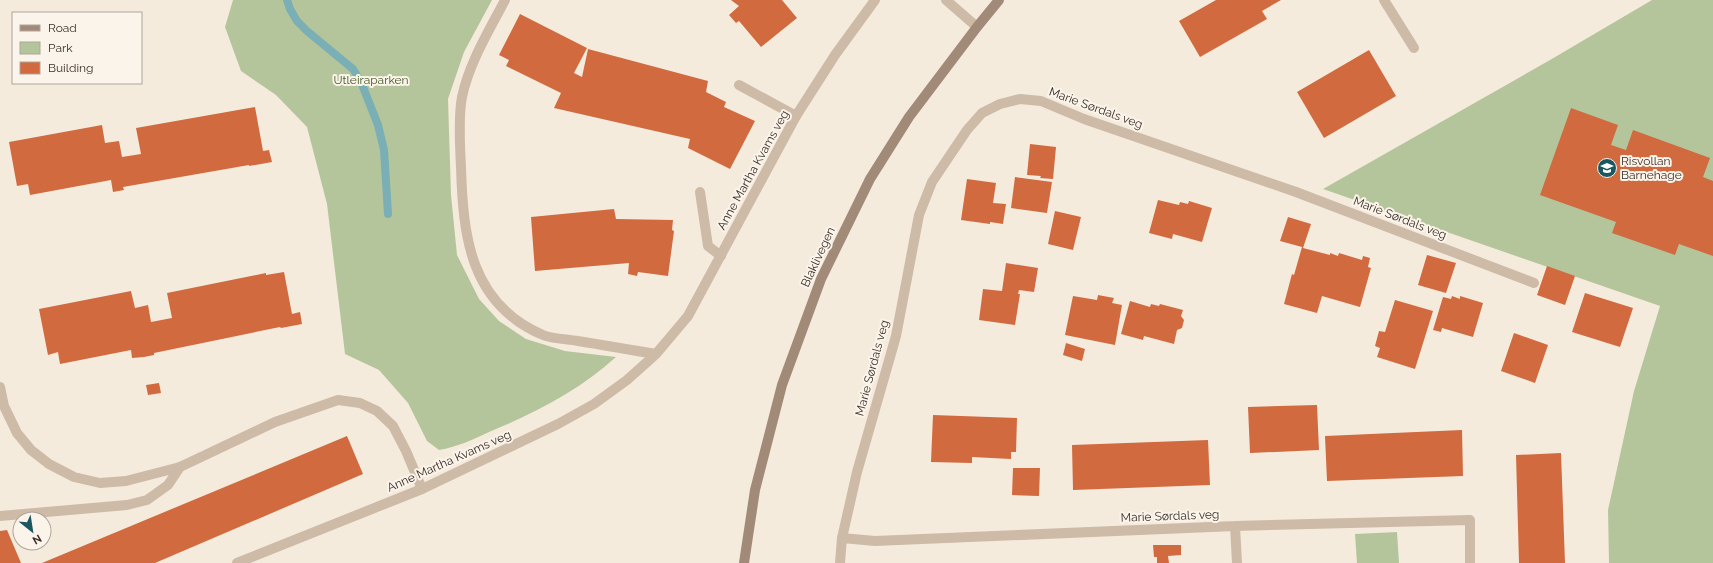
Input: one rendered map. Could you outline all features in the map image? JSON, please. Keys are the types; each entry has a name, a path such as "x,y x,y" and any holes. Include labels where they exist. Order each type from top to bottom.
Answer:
{"main road":[{"name":"Blaklivegen","path":"744,563 755,490 782,385 821,279 874,172 909,117 999,0"}],"street":[{"path":"505,0 470,68 462,98 460,145 461,187 465,232 472,259 494,300 514,319 544,336 656,354"},
{"name":"Anne Martha Kvams veg","path":"237,563 422,489 558,424 594,404 656,354 688,316 796,116 835,55 875,0"},
{"path":"946,0 977,27"},
{"path":"1384,0 1414,48"},
{"path":"739,85 796,116"},
{"name":"Marie Sørdals veg","path":"840,563 842,538 857,472 896,336 919,215 932,182 967,130 982,113 1000,104 1020,99 1041,101 1084,119 1296,192 1534,283"},
{"path":"700,192 708,246 721,256"},
{"path":"0,387 4,406 17,433 26,444 48,464 74,477 100,483 126,481 180,467 275,422 338,400 360,403 377,411 393,426 406,451 422,489"},
{"path":"0,516 126,505 140,502 147,500 168,485 180,467"},
{"name":"Marie Sørdals veg","path":"842,538 875,541 1235,526 1470,520 1470,563"},
{"name":"Marie Sørdals veg","path":"1235,526 1237,563"}],"green space":[{"name":"Utleiraparken","path":"233,0 492,0 464,52 448,99 451,195 457,255 479,299 499,321 526,339 565,351 616,357 587,380 556,400 506,425 446,449 439,450 427,441 408,403 379,370 345,354 327,204 307,127 276,95 241,71 225,27"},
{"path":"1652,0 1713,0 1713,563 1609,563 1608,510 1634,391 1660,306 1323,189 1550,60"},
{"path":"1397,532 1399,563 1357,563 1355,534"}],"building":[{"path":"731,0 782,0 797,18 761,47 739,21 736,23 729,15 739,6"},
{"path":"1216,0 1281,0 1262,11 1267,19 1200,57 1179,21"},
{"path":"520,14 587,48 574,73 582,77 588,49 708,81 706,92 726,102 724,107 755,121 730,169 688,148 690,139 554,108 561,93 506,66 509,60 499,55"},
{"path":"1369,50 1396,96 1324,138 1297,92"},
{"path":"255,107 263,151 269,150 272,162 123,187 124,190 113,192 111,180 30,195 28,184 17,186 9,142 102,125 105,143 119,141 122,157 141,154 136,128"},
{"path":"1571,108 1618,125 1611,145 1626,150 1633,130 1710,158 1703,177 1713,181 1713,256 1679,244 1675,255 1612,233 1616,222 1540,195"},
{"path":"1030,144 1056,147 1053,179 1027,175"},
{"path":"1015,177 1052,182 1047,213 1011,208"},
{"path":"967,179 996,183 993,203 1006,204 1003,224 990,222 990,224 961,220"},
{"path":"1158,200 1179,205 1180,202 1188,204 1189,201 1212,208 1202,242 1173,234 1172,239 1149,233"},
{"path":"614,209 616,219 673,220 672,230 674,231 668,276 638,272 637,276 628,274 629,263 535,271 531,217"},
{"path":"1055,211 1081,217 1073,250 1048,244"},
{"path":"1288,217 1311,224 1303,248 1330,255 1330,253 1338,256 1339,253 1362,260 1363,256 1370,258 1368,267 1371,268 1360,307 1322,296 1317,313 1284,304 1292,274 1294,275 1302,247 1280,241"},
{"path":"1427,255 1456,263 1446,293 1418,285"},
{"path":"1006,263 1038,268 1034,292 1019,290 1018,294 1020,294 1015,325 979,320 983,289 1002,291"},
{"path":"1547,266 1575,276 1565,305 1537,295"},
{"path":"284,272 292,314 300,312 302,324 280,327 154,353 154,355 144,357 132,358 131,350 60,364 58,352 48,355 39,309 131,291 135,308 148,305 151,322 172,318 167,293 266,273 266,275"},
{"path":"1585,293 1633,308 1620,347 1572,332"},
{"path":"1098,295 1114,298 1112,303 1122,305 1115,345 1065,335 1073,296 1097,300"},
{"path":"1452,296 1460,299 1460,296 1483,303 1473,337 1442,328 1441,332 1433,330 1443,297 1451,299"},
{"path":"1395,300 1433,311 1415,369 1377,357 1380,348 1375,346 1379,331 1385,332"},
{"path":"1130,301 1150,307 1151,304 1159,306 1160,304 1183,310 1181,316 1184,320 1182,328 1177,330 1174,344 1144,336 1143,340 1121,334"},
{"path":"1514,333 1548,345 1535,383 1501,371"},
{"path":"1066,343 1085,349 1082,361 1063,355"},
{"path":"159,383 161,393 148,395 146,385"},
{"path":"1317,405 1319,450 1250,453 1248,407"},
{"path":"933,415 1017,418 1016,452 1011,452 1011,459 972,457 972,463 931,462"},
{"path":"1462,430 1463,476 1327,481 1325,436"},
{"path":"347,436 363,474 155,563 42,563"},
{"path":"1208,440 1210,485 1073,490 1072,445"},
{"path":"1561,453 1565,563 1519,563 1516,455"},
{"path":"1013,468 1040,468 1039,496 1012,495"},
{"path":"7,530 12,542 12,551 16,551 21,563 0,563 0,531"},
{"path":"1153,545 1181,545 1181,555 1168,556 1169,563 1157,563 1157,557 1154,557"}],"waterway":[{"path":"287,0 297,21 353,69 361,82 378,125 384,150 388,214"}],"place":[{"name":"Risvollan Barnehage","path":"1607,168"}]}
